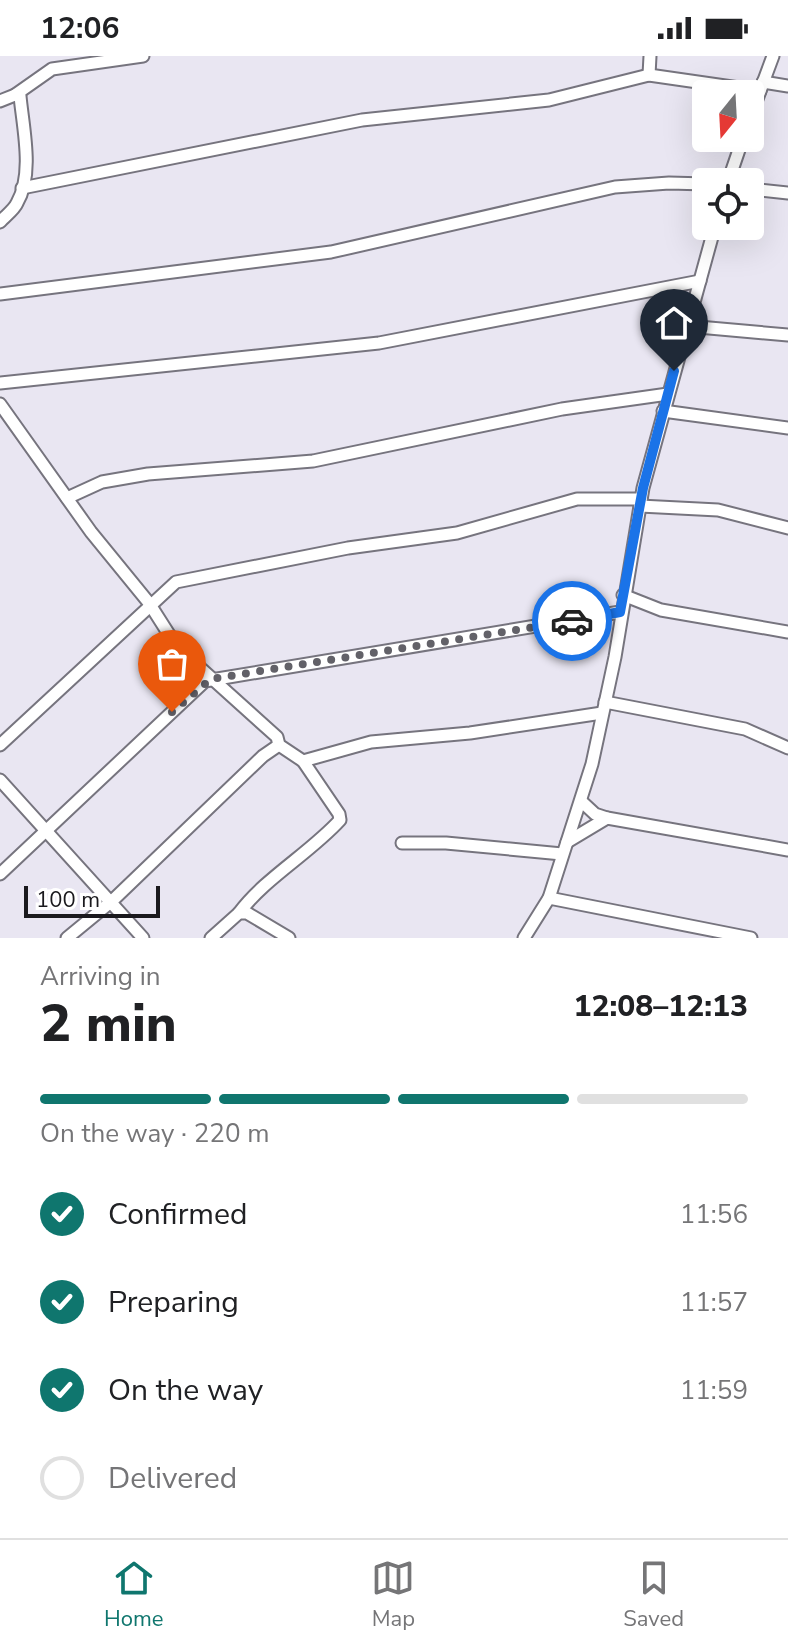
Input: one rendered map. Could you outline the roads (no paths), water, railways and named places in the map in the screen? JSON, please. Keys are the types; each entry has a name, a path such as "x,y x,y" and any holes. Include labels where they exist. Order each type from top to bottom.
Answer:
{"street":[{"path":"0,101 15,95 52,69 143,56"},
{"path":"649,75 650,56"},
{"path":"764,80 773,56"},
{"path":"22,188 176,160 362,120 549,100 649,75 696,80"},
{"path":"764,87 788,86"},
{"path":"0,222 17,204 22,188 26,149 20,96 15,95"},
{"path":"0,294 331,252 615,187 692,184"},
{"path":"764,190 788,193"},
{"path":"524,938 549,898 581,801 604,708 640,503 711,240"},
{"path":"0,383 379,343 700,281"},
{"path":"687,326 788,335"},
{"path":"67,498 102,482 148,474 313,461 562,409 668,394"},
{"path":"0,404 67,498 149,603 177,647 277,737 279,745 303,761 334,804 340,820 250,899 211,938"},
{"path":"663,411 788,428"},
{"path":"0,745 149,603 176,582 348,548 457,533 577,499 718,510 754,522 788,528"},
{"path":"623,595 661,610 788,632"},
{"path":"0,874 189,694 211,679 313,665 447,639 535,628 620,612"},
{"path":"303,761 371,742 470,733 604,708 745,729 788,748"},
{"path":"67,938 112,901 263,756 279,745"},
{"path":"0,780 143,938"},
{"path":"581,801 595,814 607,818 788,850"},
{"path":"402,843 564,848 591,824 607,818"},
{"path":"549,898 751,938"},
{"path":"239,913 247,913 289,938"}]}
